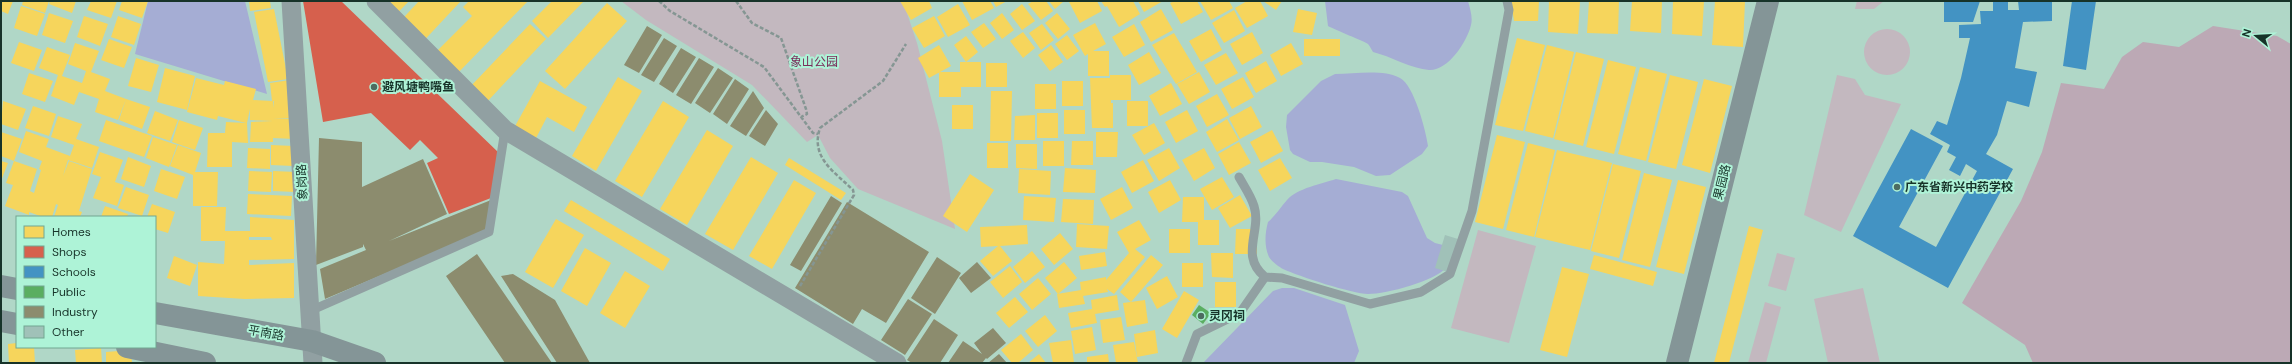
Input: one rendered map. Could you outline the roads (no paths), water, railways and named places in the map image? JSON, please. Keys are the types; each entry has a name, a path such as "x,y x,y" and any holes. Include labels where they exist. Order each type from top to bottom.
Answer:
{"street":[{"name":"象岗路","path":"291,1 313,363"},
{"path":"376,1 505,130 897,363"},
{"name":"果园路","path":"1677,363 1768,1"},
{"path":"1,286 16,289"},
{"name":"平南路","path":"156,313 312,340 375,363"},
{"path":"1,321 16,324"},
{"path":"132,348 205,363"}],"lane":[{"path":"1239,178 1254,206 1255,218 1251,250 1256,269 1265,277 1282,278 1370,304 1421,292 1450,274 1472,212 1509,10 1507,1"},
{"path":"310,311 489,232 505,130"},
{"path":"1186,363 1197,334 1240,313 1265,277"}],"water":[{"path":"148,1 245,1 267,94 135,54"},
{"path":"1325,1 1468,1 1472,22 1469,32 1461,47 1450,61 1436,69 1422,69 1373,52 1366,43 1328,26"},
{"path":"1377,73 1393,75 1405,82 1410,89 1425,130 1428,146 1422,154 1390,175 1376,176 1354,167 1322,162 1310,162 1293,154 1290,150 1286,127 1287,115 1321,81 1335,74"},
{"path":"1336,179 1402,192 1408,196 1427,238 1435,243 1451,247 1447,267 1441,272 1422,282 1387,292 1368,294 1338,288 1313,280 1290,272 1275,264 1269,257 1266,248 1268,222 1287,200 1297,192"},
{"path":"1282,288 1294,288 1345,305 1359,351 1354,363 1203,363 1273,291"}],"place":[{"name":"避风塘鸭嘴鱼","path":"374,87"},
{"name":"广东省新兴中药学校","path":"1897,187"},
{"name":"灵冈祠","path":"1201,316"}],"park label":[{"name":"象山公园","path":"814,62"}]}
